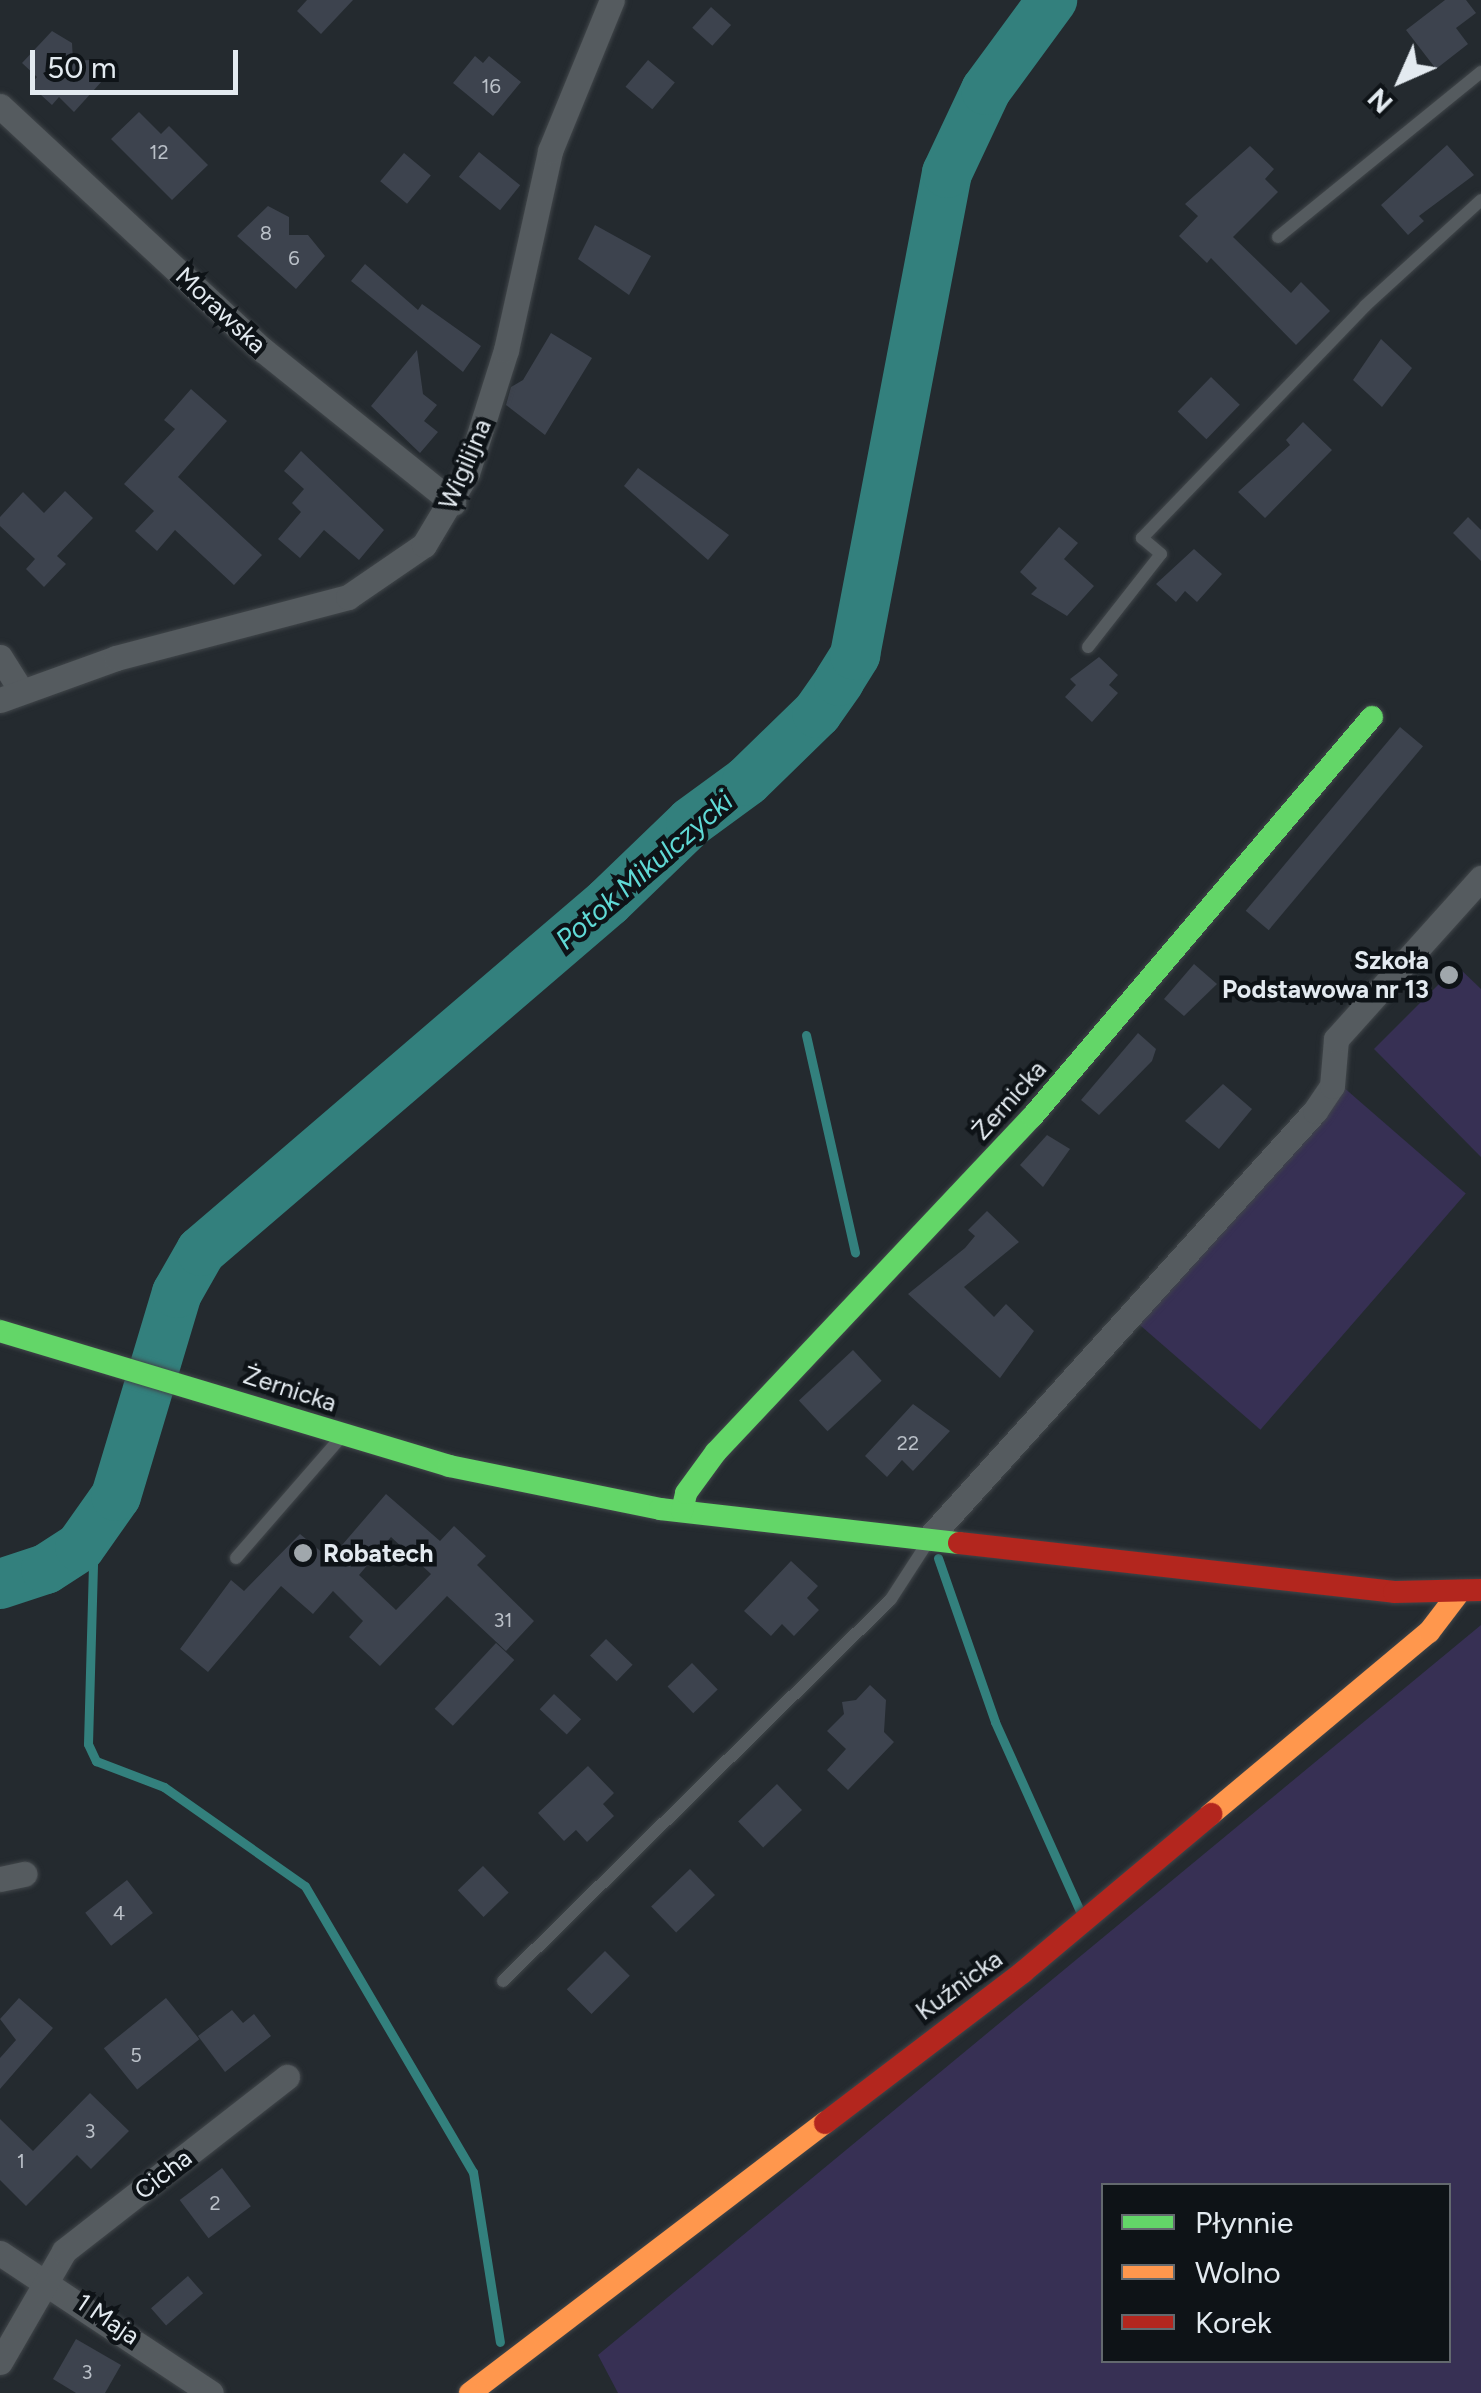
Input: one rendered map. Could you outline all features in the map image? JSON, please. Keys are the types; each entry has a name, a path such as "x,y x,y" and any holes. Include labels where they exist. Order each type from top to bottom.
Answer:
{"street":[{"name":"Wigilijna","path":"10,694 220,627 348,597 424,545 453,503 506,350 550,151 612,0"},
{"name":"Morawska","path":"0,106 264,350 453,503"},
{"path":"0,657 10,694"},
{"name":"Żernicka","path":"682,1511 686,1493 716,1452 1032,1118 1372,718"},
{"path":"929,1538 1314,1111 1332,1086 1336,1039 1481,878"},
{"name":"Żernicka","path":"0,1330 194,1386 342,1435 544,1488 682,1511 1470,1592"},
{"name":"Kuźnicka","path":"470,2393 1024,1972 1429,1632 1470,1592"},
{"name":"Cicha","path":"0,2362 64,2251 287,2076"},
{"name":"1 Maja","path":"0,2252 49,2279 212,2393"}],"lane":[{"path":"1278,237 1481,72"},
{"path":"1088,647 1161,554 1142,538 1365,306 1481,200"},
{"path":"236,1558 329,1459 342,1435"},
{"path":"503,1981 891,1599 910,1579 929,1538"}],"shaded area":[{"path":"1457,966 1481,989 1481,1157 1374,1049"},
{"path":"1342,1086 1466,1194 1260,1430 1137,1322"},
{"path":"1481,1625 1481,2393 618,2393 598,2355"}],"building":[{"path":"307,0 353,0 321,34 297,11"},
{"path":"1445,0 1466,0 1476,13 1456,28 1468,44 1436,69 1406,30"},
{"path":"711,7 731,25 712,46 692,28"},
{"path":"52,31 72,43 73,61 90,60 103,80 74,112 59,97 52,105 30,85 37,77 22,63"},
{"path":"475,56 483,63 489,56 521,82 493,116 453,83"},
{"path":"648,60 675,82 652,109 626,87"},
{"path":"139,112 161,134 169,126 208,165 172,200 111,139"},
{"path":"1447,145 1474,175 1419,216 1424,221 1408,235 1381,205"},
{"path":"1250,146 1274,169 1265,179 1278,192 1233,237 1291,293 1301,282 1330,311 1296,345 1211,258 1207,263 1179,236 1198,216 1185,204"},
{"path":"479,152 520,185 500,210 459,177"},
{"path":"404,153 431,175 407,204 380,181"},
{"path":"268,206 289,217 289,235 308,235 325,256 296,289 237,236"},
{"path":"595,225 651,256 629,295 578,259"},
{"path":"365,264 418,310 422,304 481,346 463,372 351,281"},
{"path":"551,333 592,358 545,435 506,405 511,387 523,380"},
{"path":"1381,339 1412,368 1382,407 1353,380"},
{"path":"417,350 423,394 437,405 424,421 438,432 420,453 371,406"},
{"path":"1211,377 1240,405 1206,439 1178,412"},
{"path":"191,389 227,421 178,477 262,555 234,585 175,530 157,551 135,531 154,511 124,484 175,429 164,420"},
{"path":"1303,422 1332,450 1265,518 1238,492 1290,445 1286,440"},
{"path":"301,451 384,530 359,560 324,530 300,558 278,539 301,512 292,503 304,489 284,471"},
{"path":"638,468 729,535 708,560 624,486"},
{"path":"65,491 93,518 57,556 66,564 44,587 26,569 35,559 0,526 0,517 23,492 44,513"},
{"path":"1468,517 1481,530 1481,561 1453,533"},
{"path":"1059,527 1078,543 1064,559 1094,586 1067,616 1031,594 1037,588 1020,572"},
{"path":"1194,549 1222,574 1197,602 1185,591 1176,602 1156,584"},
{"path":"1099,657 1118,675 1109,685 1118,693 1092,722 1065,697 1076,685 1070,679"},
{"path":"1400,727 1423,746 1269,930 1246,911"},
{"path":"1194,964 1217,984 1184,1016 1164,999"},
{"path":"1138,1033 1156,1049 1152,1061 1099,1115 1081,1100"},
{"path":"1223,1084 1252,1109 1219,1149 1185,1121"},
{"path":"1047,1135 1070,1149 1043,1187 1020,1165"},
{"path":"987,1211 1019,1242 964,1287 994,1317 1006,1304 1034,1331 1000,1378 908,1294 965,1248 975,1236 968,1230"},
{"path":"853,1350 882,1381 828,1431 799,1400"},
{"path":"913,1404 950,1431 913,1471 902,1460 887,1477 865,1456"},
{"path":"386,1494 440,1541 454,1526 486,1556 477,1565 534,1621 506,1651 447,1596 380,1666 349,1637 363,1621 333,1591 313,1614 281,1586 208,1672 180,1649 231,1580 244,1591 300,1534 330,1559","holes":["391,1537 431,1574 396,1610 359,1575"]},
{"path":"791,1561 818,1586 807,1598 819,1610 794,1636 782,1624 771,1636 744,1611"},
{"path":"606,1639 633,1665 617,1681 590,1656"},
{"path":"496,1643 514,1660 453,1726 435,1709"},
{"path":"692,1663 718,1690 693,1713 668,1687"},
{"path":"870,1685 886,1700 884,1732 894,1742 848,1790 827,1770 846,1749 827,1731 844,1714 842,1702 856,1700"},
{"path":"554,1694 581,1719 567,1735 540,1709"},
{"path":"588,1766 614,1793 603,1804 614,1816 587,1842 576,1830 564,1841 538,1813"},
{"path":"777,1784 802,1810 763,1847 738,1822"},
{"path":"483,1866 509,1893 484,1917 458,1890"},
{"path":"690,1869 715,1895 676,1932 651,1907"},
{"path":"127,1880 153,1913 111,1946 85,1913"},
{"path":"605,1951 630,1976 592,2014 567,1989"},
{"path":"19,1998 53,2028 0,2089 0,2058 16,2040 0,2019"},
{"path":"166,1998 199,2039 137,2090 104,2048"},
{"path":"232,2010 243,2023 254,2014 271,2036 225,2072 198,2036"},
{"path":"90,2093 129,2131 91,2169 77,2155 26,2206 0,2180 0,2119 33,2151"},
{"path":"222,2168 251,2206 209,2238 180,2200"},
{"path":"188,2276 203,2293 166,2326 151,2308"},
{"path":"76,2339 121,2365 105,2393 76,2393 53,2379"}],"waterway":[{"name":"Potok Mikulczycki","path":"0,1584 46,1569 80,1547 116,1496 177,1293 201,1251 608,902 691,822 747,781 817,713 839,681 855,655 947,173 986,90 1052,0"},
{"path":"806,1035 855,1253"},
{"path":"94,1529 88,1744 96,1761 164,1787 305,1886 473,2172 500,2342"},
{"path":"938,1558 995,1722 1080,1911"}],"traffic: fast":[{"path":"682,1511 686,1493 716,1452 1032,1117 1372,717"},
{"path":"0,1331 449,1466 660,1509 959,1543"}],"traffic: slow":[{"path":"1211,1814 1429,1632 1458,1594"},
{"path":"470,2393 825,2123"}],"traffic: jam":[{"path":"959,1543 1394,1592 1481,1590"},
{"path":"825,2123 1023,1972 1211,1814"}],"place":[{"name":"Szkoła Podstawowa nr 13","path":"1449,975"},
{"name":"Robatech","path":"303,1553"}]}
